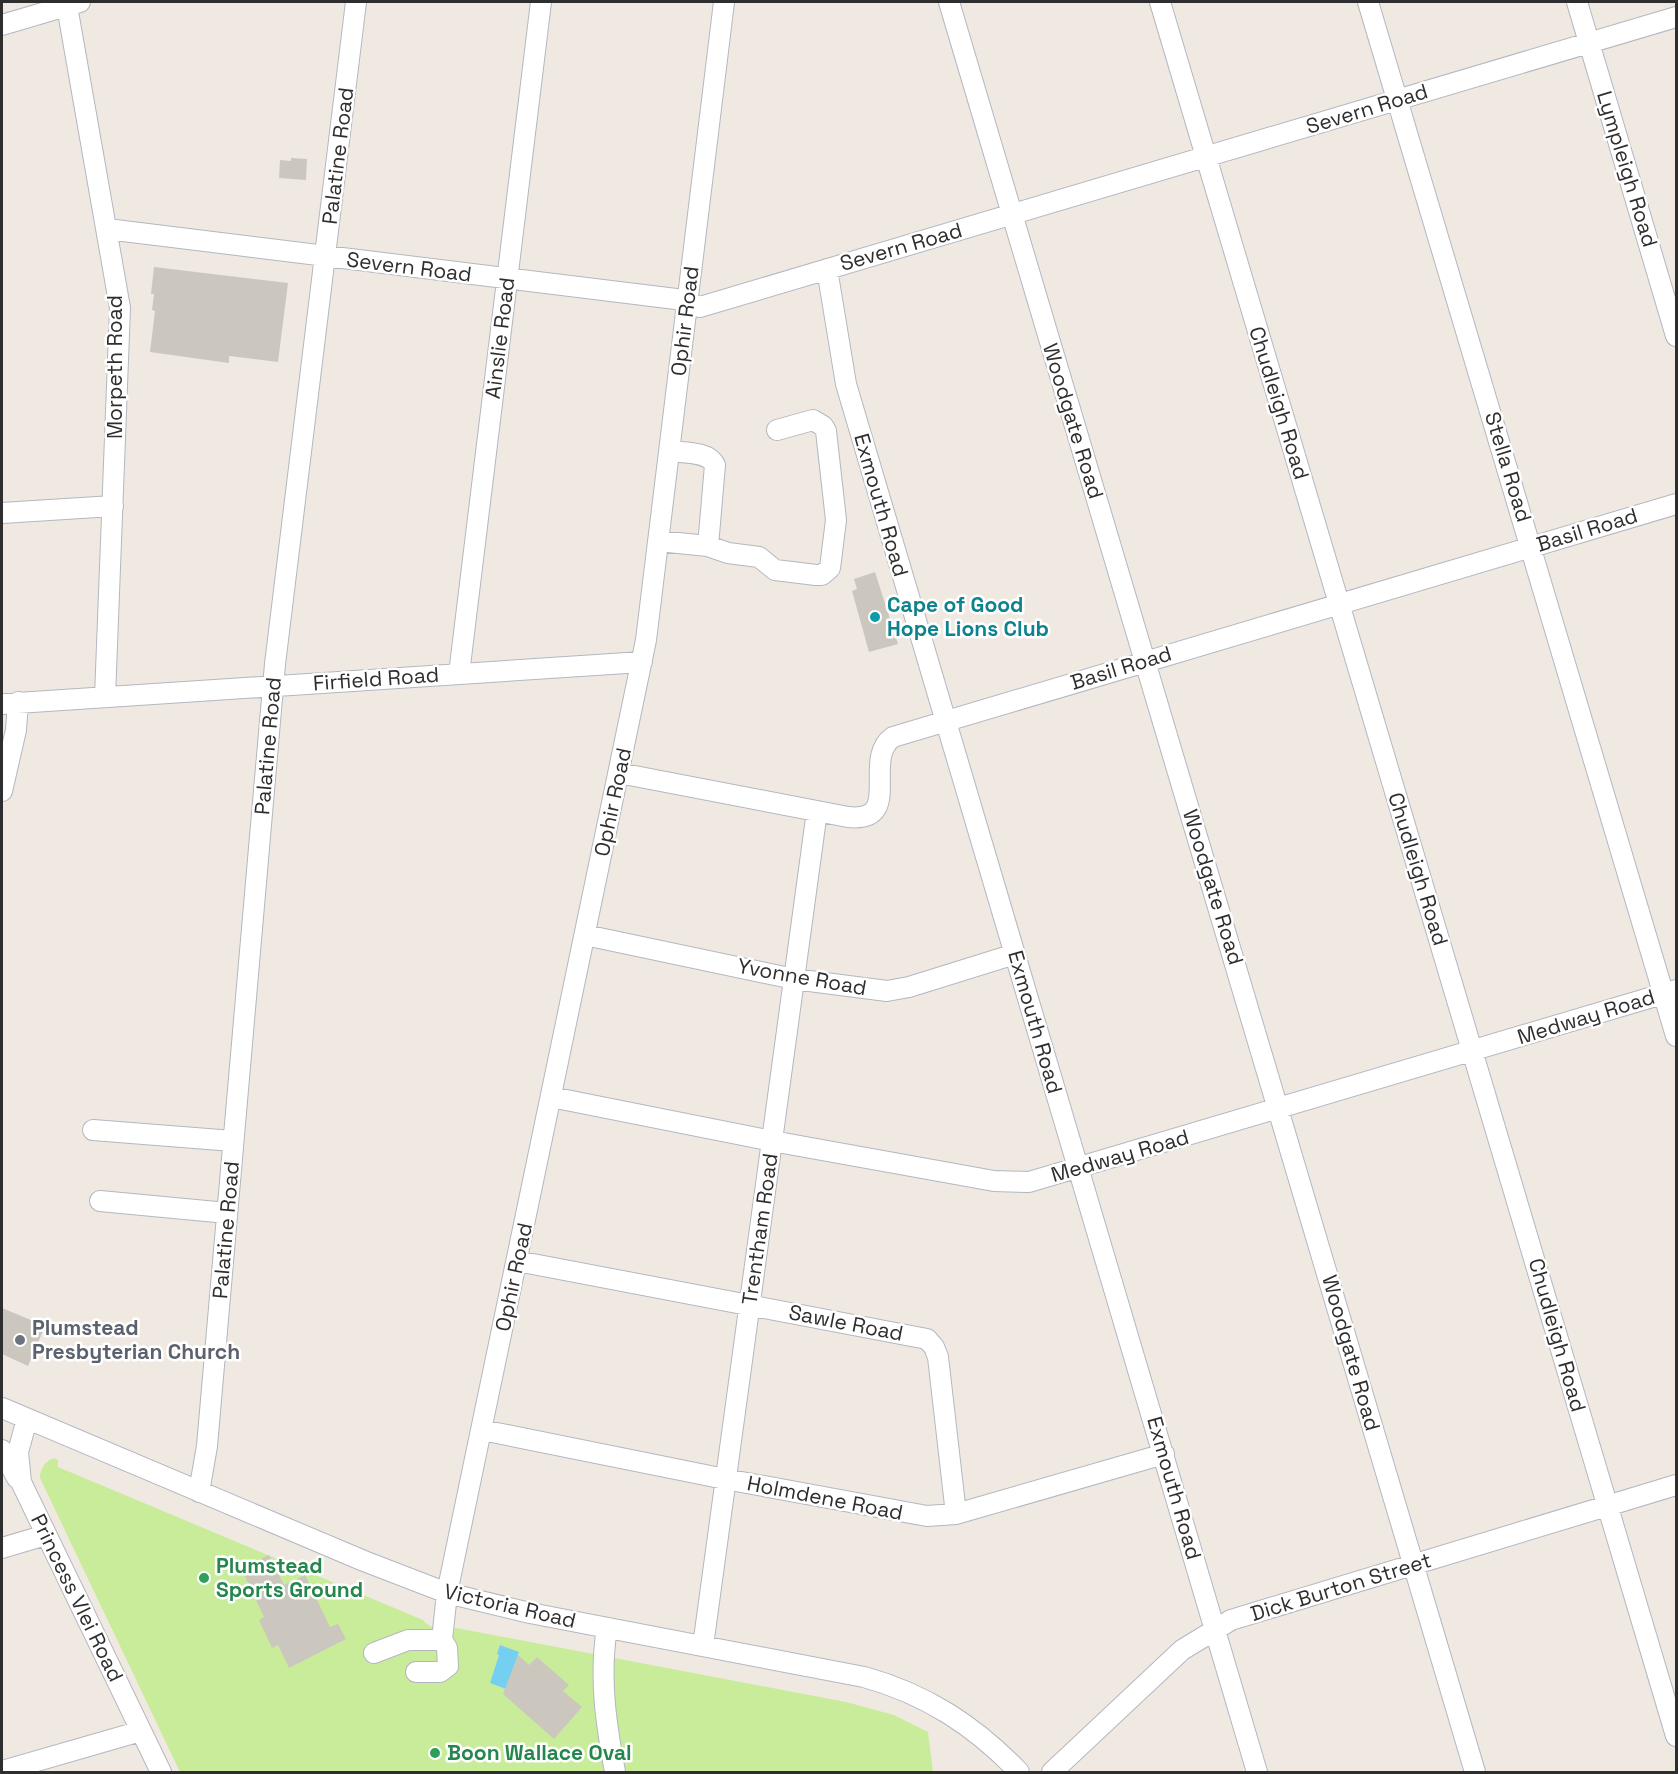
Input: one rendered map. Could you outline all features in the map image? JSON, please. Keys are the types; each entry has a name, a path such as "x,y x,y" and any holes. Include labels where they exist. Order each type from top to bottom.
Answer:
{"street":[{"name":"Palatine Road","path":"199,1492 207,1446 273,686 356,2"},
{"name":"Ainslie Road","path":"459,674 541,2"},
{"name":"Ophir Road","path":"416,1672 441,1672 446,1669 448,1652 442,1640 447,1593 642,662 724,2"},
{"name":"Woodgate Road","path":"949,2 1279,1108 1474,1773"},
{"name":"Chudleigh Road","path":"1160,2 1677,1736"},
{"name":"Stella Road","path":"1368,2 1532,547 1670,992 1677,1036"},
{"name":"Lympleigh Road","path":"1577,2 1677,336"},
{"path":"2,25 73,4"},
{"name":"Morpeth Road","path":"73,4 120,308 105,697"},
{"name":"Severn Road","path":"107,229 687,302 700,307 1677,17"},
{"name":"Exmouth Road","path":"827,269 846,384 1257,1773"},
{"path":"658,541 708,546 728,553 759,557 779,570 822,575 830,568 836,520 826,431 823,426 813,420 777,430"},
{"path":"670,451 704,455 713,460 715,465 708,546"},
{"name":"Basil Road","path":"619,774 855,818 868,814 880,799 879,756 884,745 893,737 1677,504"},
{"path":"2,513 112,506"},
{"name":"Firfield Road","path":"10,703 642,662"},
{"path":"2,791 16,730 10,703"},
{"name":"Trentham Road","path":"703,1646 817,811"},
{"name":"Yvonne Road","path":"585,935 794,979 887,991 909,987 1015,954"},
{"name":"Medway Road","path":"551,1097 772,1141 1008,1183 1029,1182 1670,992"},
{"path":"93,1130 233,1140"},
{"path":"100,1201 227,1214"},
{"name":"Sawle Road","path":"517,1261 917,1336 931,1342 938,1357 956,1514"},
{"name":"Victoria Road","path":"2,1408 199,1492 447,1593 530,1613 864,1677 904,1690 940,1707 966,1724 1019,1773"},
{"name":"Princess Vlei Road","path":"27,1419 18,1452 21,1482 161,1773"},
{"name":"Holmdene Road","path":"482,1430 912,1514 956,1514 1164,1454"},
{"path":"2,1450 10,1469 21,1482"},
{"name":"Dick Burton Street","path":"1052,1773 1182,1650 1214,1628 1256,1611 1677,1485"},
{"path":"2,1548 46,1535"},
{"path":"607,1628 602,1659 603,1683 615,1773"},
{"path":"374,1653 408,1640 442,1640"},
{"path":"2,1771 141,1731"}],"green space":[{"name":"Plumstead Sports Ground","path":"54,1458 58,1460 58,1467 423,1620 434,1628 448,1630 456,1628 846,1702 894,1715 928,1732 933,1772 180,1772 40,1478 44,1466"}],"water":[{"path":"500,1645 519,1652 506,1689 490,1683"}],"building":[{"path":"291,158 307,159 306,180 279,178 280,160 291,161"},
{"path":"154,267 288,283 278,362 229,356 229,363 150,352 155,311 152,310 154,294 151,294"},
{"name":"Cape of Good Hope Lions Club","path":"875,572 898,644 869,652 852,591 857,589 854,579"},
{"name":"Plumstead Presbyterian Church","path":"2,1308 45,1326 28,1366 2,1354"},
{"path":"269,1555 284,1585 305,1575 330,1627 338,1624 346,1639 289,1668 278,1645 272,1648 259,1620 264,1617 241,1568"},
{"path":"518,1655 529,1665 537,1657 569,1685 563,1691 582,1707 554,1739 503,1694"}],"place":[{"name":"Cape of Good Hope Lions Club","path":"875,617"},
{"name":"Plumstead Presbyterian Church","path":"20,1340"},
{"name":"Plumstead Sports Ground","path":"204,1578"},
{"name":"Boon Wallace Oval","path":"435,1753"}]}
